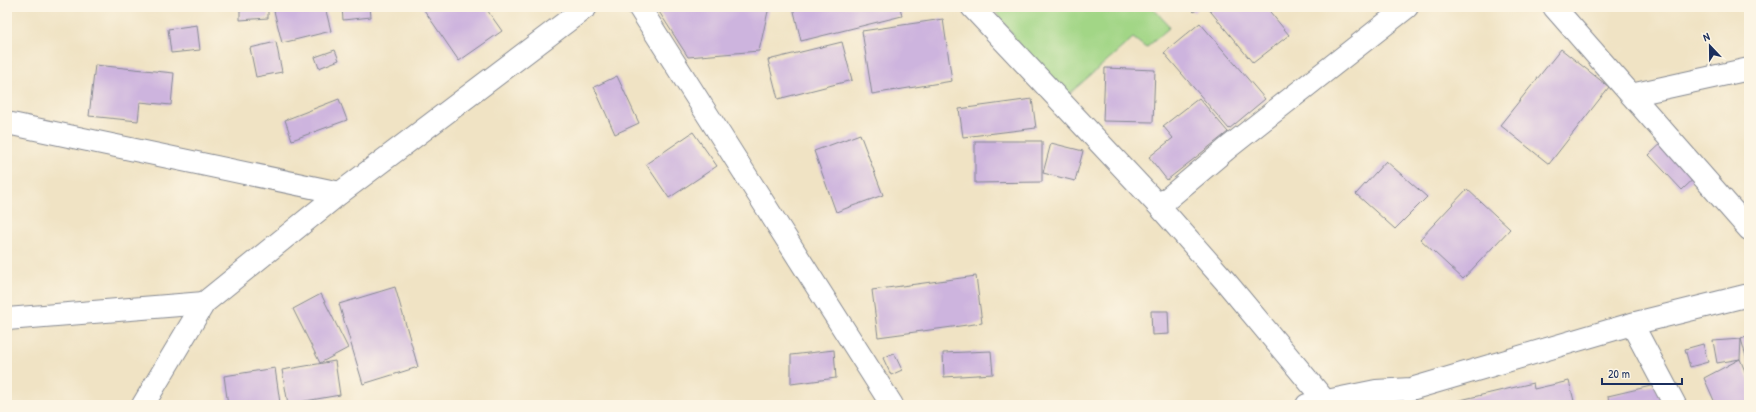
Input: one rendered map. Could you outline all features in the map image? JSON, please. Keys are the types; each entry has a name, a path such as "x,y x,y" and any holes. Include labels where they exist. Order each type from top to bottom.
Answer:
{"street":[{"path":"143,405 204,303 340,193 586,7"},
{"path":"639,7 892,405"},
{"path":"972,7 1159,206 1231,288 1316,404 1376,391 1415,397 1632,324 1749,295"},
{"path":"1159,206 1236,142 1407,7"},
{"path":"1554,7 1749,229"},
{"path":"1630,95 1749,69"},
{"path":"7,123 340,193"},
{"path":"9,313 204,303"},
{"path":"1632,324 1675,405"}],"green space":[{"path":"992,7 1152,7 1170,27 1146,48 1133,38 1061,101"}],"building":[{"path":"240,7 268,7 268,18 240,20"},
{"path":"273,7 325,7 331,31 282,43"},
{"path":"342,7 370,7 371,17 343,20"},
{"path":"422,7 485,7 502,31 459,61"},
{"path":"656,7 697,7 699,9 711,7 769,7 759,51 688,57"},
{"path":"793,7 900,7 902,16 801,41"},
{"path":"1189,7 1200,7 1194,12"},
{"path":"1207,7 1266,7 1289,35 1253,63"},
{"path":"943,19 952,81 872,94 862,31"},
{"path":"1200,23 1265,99 1229,129 1164,53"},
{"path":"197,25 200,50 171,53 168,29"},
{"path":"276,42 282,72 256,77 250,48"},
{"path":"842,42 852,80 778,99 768,60"},
{"path":"1561,49 1609,87 1549,164 1500,125"},
{"path":"335,50 339,60 319,68 315,57"},
{"path":"95,65 174,73 171,105 140,102 138,121 89,116"},
{"path":"1105,68 1155,70 1153,122 1103,121"},
{"path":"617,76 639,123 615,134 594,87"},
{"path":"1199,98 1228,132 1167,180 1149,157 1173,138 1163,126"},
{"path":"339,99 347,120 292,140 285,120"},
{"path":"1032,99 1036,128 963,137 959,109"},
{"path":"693,132 717,166 669,198 646,164"},
{"path":"860,134 883,195 836,212 814,151"},
{"path":"1669,136 1702,171 1682,190 1649,155"},
{"path":"975,141 1042,141 1042,182 975,183"},
{"path":"1051,143 1083,151 1075,181 1043,173"},
{"path":"1386,161 1427,197 1395,229 1356,194"},
{"path":"1467,189 1510,229 1463,279 1420,239"},
{"path":"976,276 982,323 878,337 872,290"},
{"path":"395,287 418,367 363,384 339,304"},
{"path":"321,294 348,348 320,363 293,309"},
{"path":"1151,311 1168,311 1169,334 1152,335"},
{"path":"1749,336 1749,367 1741,339"},
{"path":"1741,339 1740,359 1717,363 1713,341"},
{"path":"1703,344 1708,362 1690,367 1685,349"},
{"path":"834,350 836,378 791,384 791,355"},
{"path":"991,351 993,374 944,377 943,353"},
{"path":"894,353 902,370 891,375 883,358"},
{"path":"1740,359 1749,381 1749,405 1716,405 1704,378"},
{"path":"335,361 340,395 288,404 282,370"},
{"path":"275,368 280,403 265,405 228,405 224,376"},
{"path":"1569,381 1575,405 1439,405 1533,383 1534,389"},
{"path":"1655,385 1664,405 1609,405 1608,396"}]}
